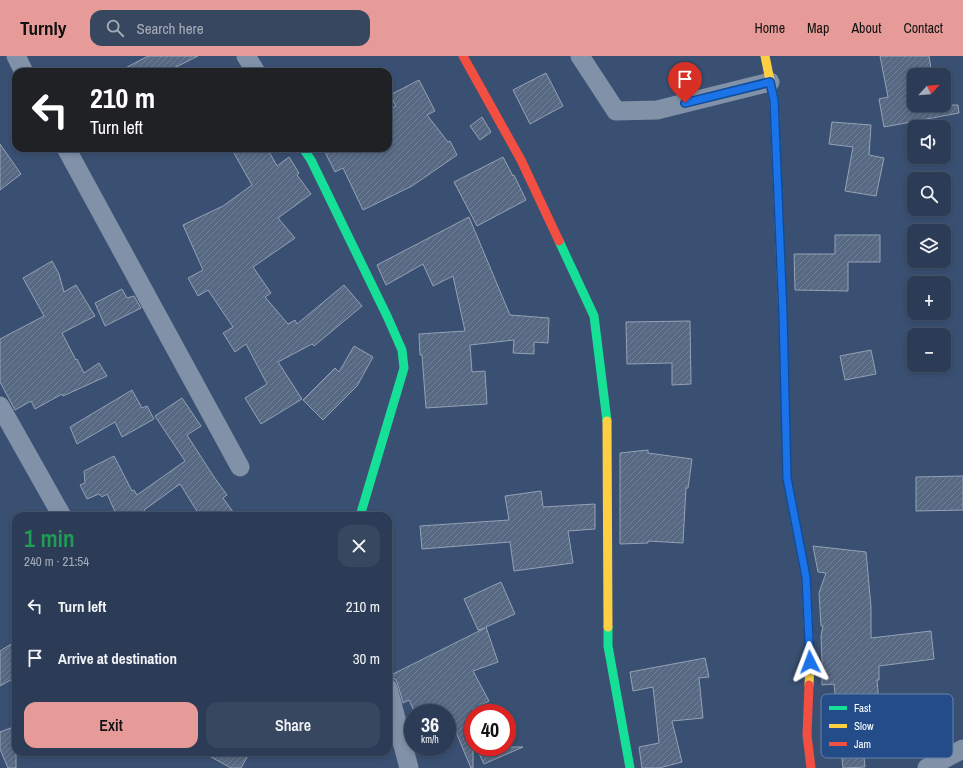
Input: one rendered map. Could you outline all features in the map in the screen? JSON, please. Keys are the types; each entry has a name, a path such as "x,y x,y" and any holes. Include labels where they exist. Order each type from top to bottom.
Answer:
{"street":[{"path":"16,56 22,68"},
{"path":"246,56 254,68"},
{"path":"463,56 520,160 594,316 607,423 608,646 630,768"},
{"path":"580,56 616,111 657,110 770,82"},
{"path":"765,56 774,100 783,314 787,478 806,577 810,662 808,735 811,768"},
{"path":"68,152 240,467"},
{"path":"306,152 362,263 402,350 404,368 361,512"},
{"path":"0,406 60,512"},
{"path":"392,704 408,768"},
{"path":"953,754 963,749"},
{"path":"927,768 946,758"}],"building":[{"path":"148,56 198,56 174,68 126,68"},
{"path":"880,56 929,56 931,68 907,68 907,112 951,112 951,105 958,105 959,113 922,120 907,120 907,123 884,127 879,99 888,97"},
{"path":"546,73 563,106 530,124 513,90"},
{"path":"419,80 435,111 427,115 448,142 450,141 457,155 412,186 363,210 343,168 335,172 325,152 392,152 392,108 396,106 392,99 392,94"},
{"path":"482,117 491,132 480,140 470,126"},
{"path":"832,122 871,125 869,155 884,158 876,196 845,191 853,147 829,144"},
{"path":"0,144 21,174 0,190"},
{"path":"233,152 269,152 277,166 289,157 299,173 297,175 311,194 278,218 295,238 253,267 271,293 265,297 288,324 295,320 297,324 344,285 362,306 314,346 312,344 278,362 302,399 261,424 245,398 267,384 246,344 235,352 223,333 233,327 208,290 198,296 188,278 203,270 183,225 223,206 252,185"},
{"path":"503,157 513,176 514,175 526,200 477,226 454,182"},
{"path":"469,217 510,315 549,318 548,343 534,342 534,354 513,353 514,340 470,345 472,372 485,371 487,404 426,408 419,334 465,331 453,276 433,286 423,264 386,285 377,265"},
{"path":"835,235 880,235 880,262 848,262 848,291 795,290 794,254 835,254"},
{"path":"52,261 59,274 64,292 76,285 95,316 62,333 84,373 99,363 107,376 63,396 62,394 35,409 31,401 15,410 0,382 0,339 44,316 23,278"},
{"path":"122,289 127,298 134,296 141,308 105,326 95,303"},
{"path":"690,321 691,384 672,385 672,363 627,364 626,322"},
{"path":"354,346 373,357 357,386 323,420 303,400 335,368 339,372"},
{"path":"871,350 876,374 845,380 840,356"},
{"path":"132,390 142,408 147,406 154,419 122,437 115,422 77,444 70,427"},
{"path":"182,398 201,426 187,435 227,495 223,498 233,512 198,512 180,484 144,510 145,512 115,512 107,494 102,497 99,494 87,499 80,485 85,483 84,471 114,456 132,491 134,490 137,495 185,461 155,416"},
{"path":"648,450 648,453 692,459 688,488 686,488 683,543 648,541 648,543 620,544 620,453"},
{"path":"963,476 963,510 916,511 916,477"},
{"path":"541,491 543,507 595,504 595,529 568,531 573,563 514,571 510,542 422,549 420,526 509,520 505,496"},
{"path":"813,546 866,552 871,607 871,638 931,631 934,659 879,666 879,680 877,680 878,694 835,694 834,684 822,685 821,636 823,626 821,626 819,593 826,573 818,572"},
{"path":"501,582 515,614 486,627 498,662 473,671 489,701 483,704 464,704 464,751 456,732 456,704 411,704 409,700 403,703 398,685 396,680 392,678 392,674 485,628 478,630 464,599"},
{"path":"12,644 12,679 0,686 0,651"},
{"path":"705,658 709,677 699,678 703,718 672,721 682,762 659,768 642,768 639,747 659,743 653,687 633,691 630,672"},
{"path":"12,728 12,756 16,756 16,768 8,768 0,749 0,732"},
{"path":"516,747 523,747 516,750"},
{"path":"209,756 248,756 241,768 231,768"},
{"path":"466,756 473,756 473,768 471,768"},
{"path":"480,756 502,756 484,764"},
{"path":"842,758 864,758 865,767 843,768"}],"traffic: fast":[{"path":"306,152 311,160 387,316 402,350 404,368 361,512"},
{"path":"559,241 594,316 607,421"},
{"path":"608,627 608,646 630,768"}],"traffic: slow":[{"path":"765,56 774,100 783,319"},
{"path":"607,421 608,627"},
{"path":"790,494 806,577 810,662 809,685"}],"traffic: jam":[{"path":"463,56 521,160 559,241"},
{"path":"783,319 787,478 790,494"},
{"path":"809,685 807,735 811,768"}],"route":[{"path":"685,103 770,82 774,100 783,314 787,478 806,577 810,662"}]}
